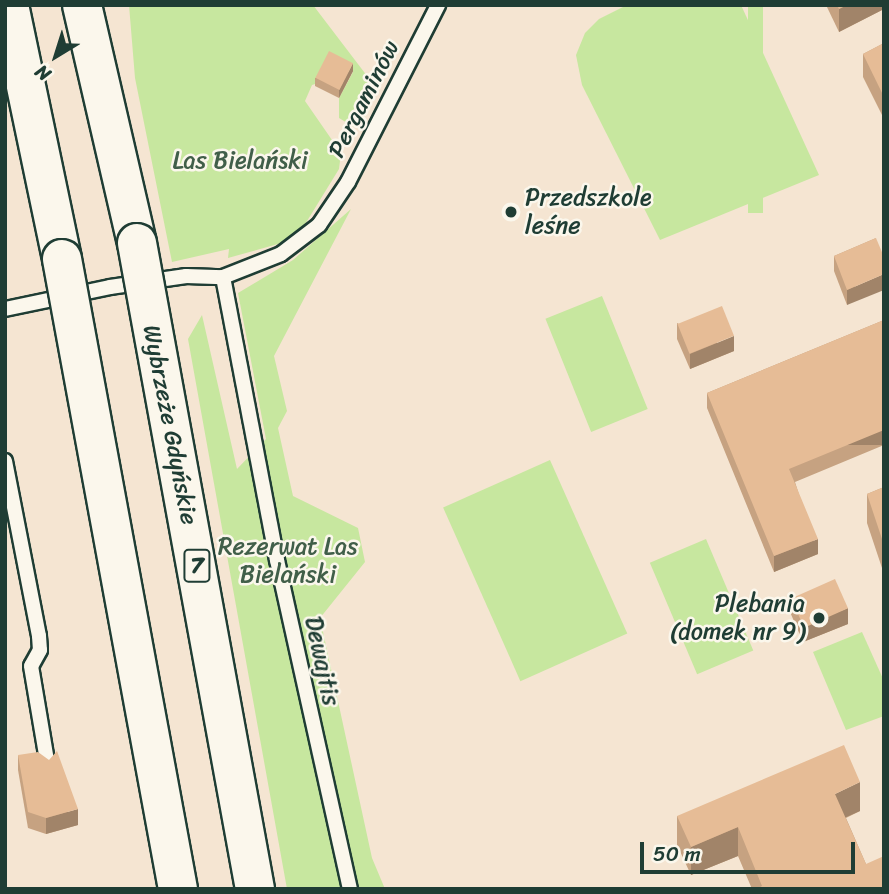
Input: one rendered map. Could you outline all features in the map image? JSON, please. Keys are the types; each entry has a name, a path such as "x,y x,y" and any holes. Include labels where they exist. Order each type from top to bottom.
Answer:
{"highway":[{"path":"9,5 62,259 178,889"},
{"name":"Wybrzeże Gdyńskie","path":"82,5 137,243 255,889"}],"lane":[{"name":"Pergaminów","path":"223,277 281,254 319,226 348,181 438,5"},
{"path":"5,309 123,285 186,276 223,277"},
{"name":"Dewajtis","path":"223,277 276,560 350,889"},
{"path":"5,461 39,636 40,650 31,666 48,766"}],"green space":[{"name":"Las Bielański","path":"129,5 313,5 377,89 362,122 354,127 339,118 339,98 353,72 312,85 305,101 341,153 339,169 304,226 285,242 228,258 229,249 172,262 135,78"},
{"path":"627,5 741,5 819,175 660,240 582,85 576,55 585,33 599,19"},
{"path":"748,5 763,5 763,213 748,213"},
{"name":"Rezerwat Las Bielański","path":"351,209 274,356 287,411 278,428 293,496 358,528 365,562 320,618 372,858 385,889 287,889 188,339 202,315 237,469 266,439 238,293 293,260"},
{"path":"602,296 648,409 591,432 545,319"},
{"path":"550,460 627,634 520,681 443,508"},
{"path":"706,539 753,650 697,674 650,563"},
{"path":"862,632 884,681 884,716 846,730 813,652"}],"building":[{"path":"884,43 884,97 863,54"},
{"path":"329,51 353,63 339,90 315,78"},
{"path":"876,238 884,257 884,274 847,290 834,256"},
{"path":"722,306 734,336 689,354 677,324"},
{"path":"884,320 884,430 789,469 818,539 774,556 707,393"},
{"path":"884,487 884,545 867,494"},
{"path":"835,579 848,608 804,628 791,599"},
{"path":"844,745 860,782 835,794 866,864 884,856 884,889 756,889 762,886 738,827 691,847 677,816"},
{"path":"57,751 78,809 46,818 28,812 18,755 38,752 49,760"}],"place":[{"name":"Przedszkole leśne","path":"511,212"},
{"name":"Plebania (domek nr 9)","path":"819,618"}]}
